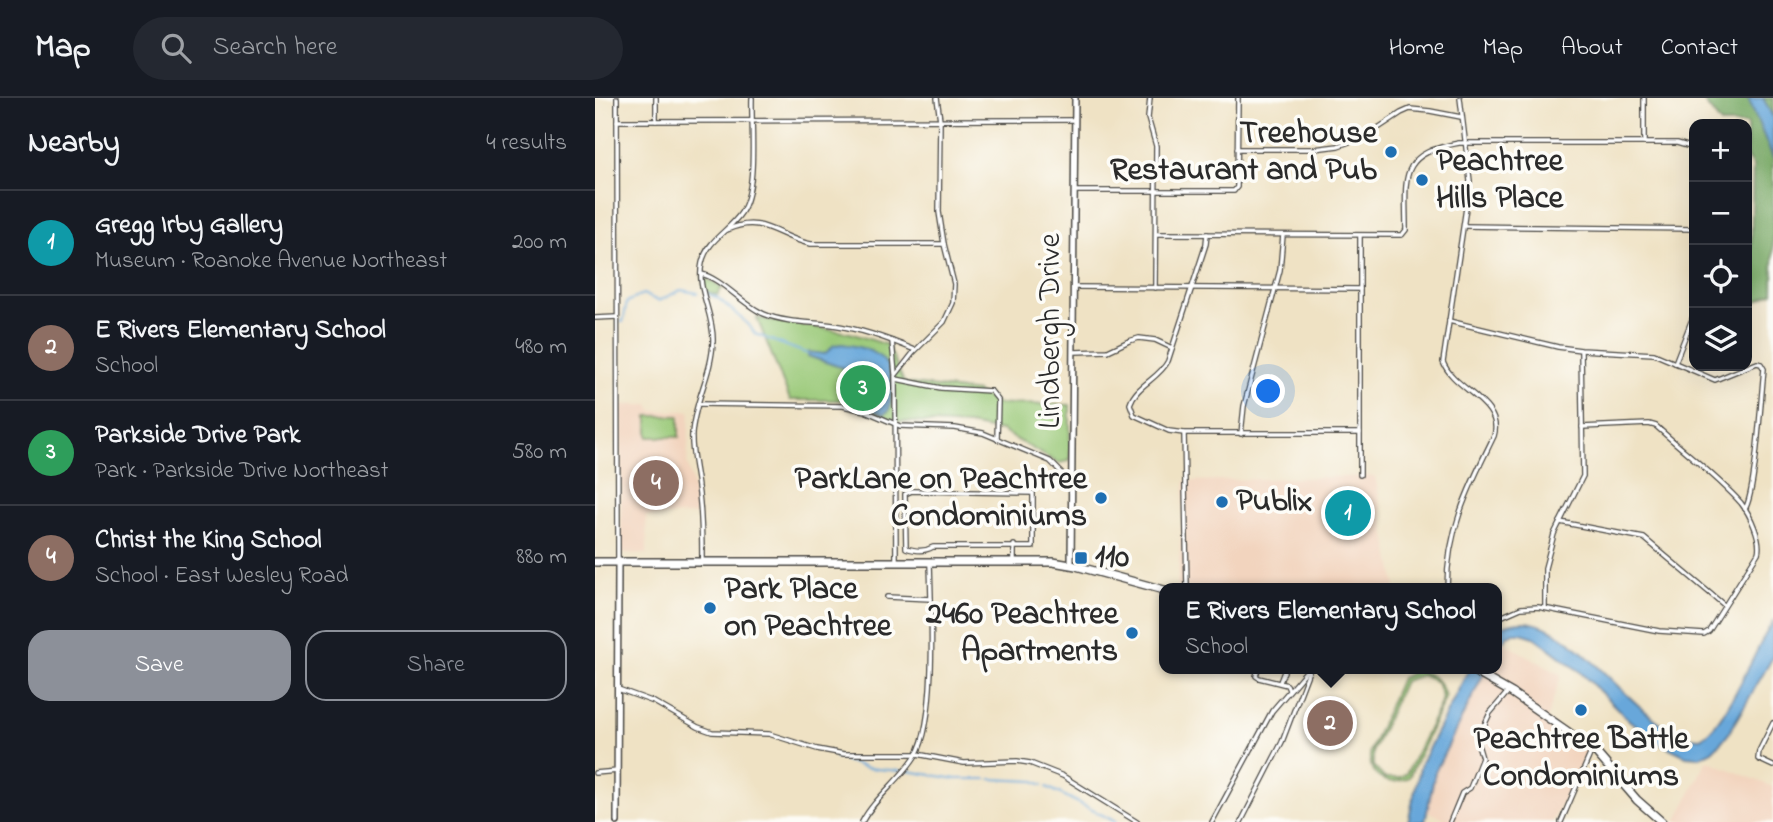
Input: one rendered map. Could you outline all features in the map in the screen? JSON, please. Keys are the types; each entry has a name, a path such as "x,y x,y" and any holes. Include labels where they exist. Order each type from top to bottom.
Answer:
{"highway":[{"path":"595,562 1014,562 1070,565 1159,589"},
{"path":"1479,674 1593,748 1637,800 1662,822"}],"main road":[{"name":"Lindbergh Drive","path":"1070,565 1075,98"},
{"path":"617,822 618,562"}],"street":[{"path":"617,98 618,562"},
{"path":"656,98 656,121"},
{"path":"702,561 701,507 691,443 698,404 710,367 713,342 701,274 707,251 740,215 749,196 752,98"},
{"path":"896,378 915,350 944,323 953,303 954,284 939,212 940,120 937,98"},
{"path":"1150,98 1147,111 1156,146 1156,288"},
{"path":"1075,191 1232,192 1237,189 1238,98"},
{"path":"1447,583 1448,552 1459,512 1496,427 1490,411 1444,366 1442,358 1469,181 1460,98"},
{"path":"1644,98 1644,143"},
{"path":"1237,149 1314,149 1338,146 1366,136 1410,109 1461,117"},
{"path":"617,121 1075,120"},
{"path":"1156,234 1402,235 1406,230 1406,182 1413,163 1419,156 1435,147 1465,143 1644,143 1689,147"},
{"path":"724,231 740,225 754,224 768,226 795,240 811,244 944,244"},
{"path":"1464,226 1689,229"},
{"path":"1207,234 1165,367 1133,396 1130,408 1134,415 1144,422 1184,433 1360,433"},
{"path":"1241,434 1244,406 1282,263 1283,235"},
{"path":"1360,235 1360,475"},
{"path":"701,274 766,315 791,321 846,327 915,350"},
{"path":"1074,288 1360,289"},
{"path":"595,318 617,317"},
{"path":"1449,321 1581,350 1654,354 1715,380 1757,363 1763,366 1754,464 1749,502 1745,509"},
{"path":"1675,363 1689,327"},
{"path":"1074,352 1108,351 1139,338 1155,340 1172,348"},
{"path":"892,341 896,378 895,562"},
{"path":"1545,607 1545,569 1560,522 1583,475 1581,350"},
{"path":"896,378 941,388 991,391 998,400 997,439"},
{"path":"698,404 843,406 865,411 896,425 965,429 983,433 1050,461 1061,472 1067,488 1072,493"},
{"path":"1502,616 1521,608 1545,607 1659,631 1704,634 1709,631 1760,550 1745,509 1653,425 1582,427"},
{"path":"1184,433 1187,583"},
{"path":"912,491 1033,493 1033,547 933,547 926,551 915,551 906,548 905,512 905,494 912,491"},
{"path":"895,500 905,501"},
{"path":"895,511 905,512"},
{"path":"1560,522 1644,538 1724,605"},
{"path":"1014,545 1014,562"},
{"path":"862,822 869,810 899,779 917,754 924,728 929,696 930,562"},
{"path":"887,597 931,599"},
{"path":"1257,674 1259,678 1287,685 1289,690"},
{"path":"1280,682 1283,674"},
{"path":"1212,822 1272,711 1304,674"},
{"path":"1241,822 1282,742 1307,674"},
{"path":"618,689 654,702 712,732 769,734 843,754 917,754 964,763 1017,761 1044,767 1137,822"},
{"path":"1450,822 1462,793 1470,788 1482,758 1477,741 1505,689"},
{"path":"1773,723 1759,751 1758,759 1773,766"},
{"path":"1561,822 1593,748"},
{"path":"595,774 618,771"}],"shaded area":[{"path":"621,405 649,405 653,411 690,411 687,462 694,490 696,515 646,516 647,554 621,553"},
{"path":"1375,476 1395,583 1177,583 1185,481"},
{"path":"1502,641 1561,675 1547,719 1588,750 1552,822 1451,822 1415,806 1480,677 1475,674 1502,674"},
{"path":"1707,760 1773,787 1773,822 1676,822"}],"green space":[{"path":"1701,98 1773,98 1773,293 1752,304 1752,119 1717,119"},
{"path":"702,276 722,288 717,295 705,291"},
{"path":"757,318 850,333 888,345 904,383 977,392 997,404 1070,405 1070,461 1058,463 1001,431 968,425 895,421 850,400 790,400"},
{"path":"648,416 679,416 679,437 648,437"},
{"path":"1410,674 1427,674 1435,679 1444,692 1445,698 1409,777 1393,782 1379,777 1371,766 1371,749 1401,678","holes":["1422,675 1437,682 1442,697 1406,774 1399,778 1384,778 1373,766 1373,750 1404,681"]}],"water":[{"path":"1748,98 1763,98 1773,117 1773,158"},
{"path":"842,344 869,350 885,362 891,382 891,395 889,410 884,414 866,407 849,394 843,368 808,356 809,352 825,354 834,345"},
{"path":"1773,621 1773,657 1727,736 1712,751 1700,757 1686,756 1661,744 1630,721 1579,671 1534,637 1514,633 1502,642 1502,628 1522,622 1547,628 1573,644 1649,714 1674,731 1700,738 1710,731 1730,703"},
{"path":"1466,674 1484,674 1435,772 1425,822 1408,822 1421,763"}],"waterway":[{"path":"621,322 627,302 643,294 658,301 681,290 697,293"},
{"path":"706,293 718,298 749,325 755,334 808,354"},
{"path":"835,757 866,768 901,771"},
{"path":"908,771 956,779 987,779"},
{"path":"991,779 1034,781 1043,785"},
{"path":"1047,787 1116,822"}],"place":[{"name":"Treehouse Restaurant and Pub","path":"1391,152"},
{"name":"Peachtree Hills Place","path":"1422,180"},
{"name":"Parkside Drive Park","path":"863,388"},
{"name":"Christ the King School","path":"656,483"},
{"name":"ParkLane on Peachtree Condominiums","path":"1101,498"},
{"name":"Publix","path":"1222,502"},
{"name":"Gregg Irby Gallery","path":"1348,513"},
{"name":"110","path":"1081,558"},
{"name":"Park Place on Peachtree","path":"710,608"},
{"name":"2460 Peachtree Apartments","path":"1132,633"},
{"name":"Peachtree Battle Condominiums","path":"1581,710"},
{"name":"E Rivers Elementary School","path":"1330,723"}]}
